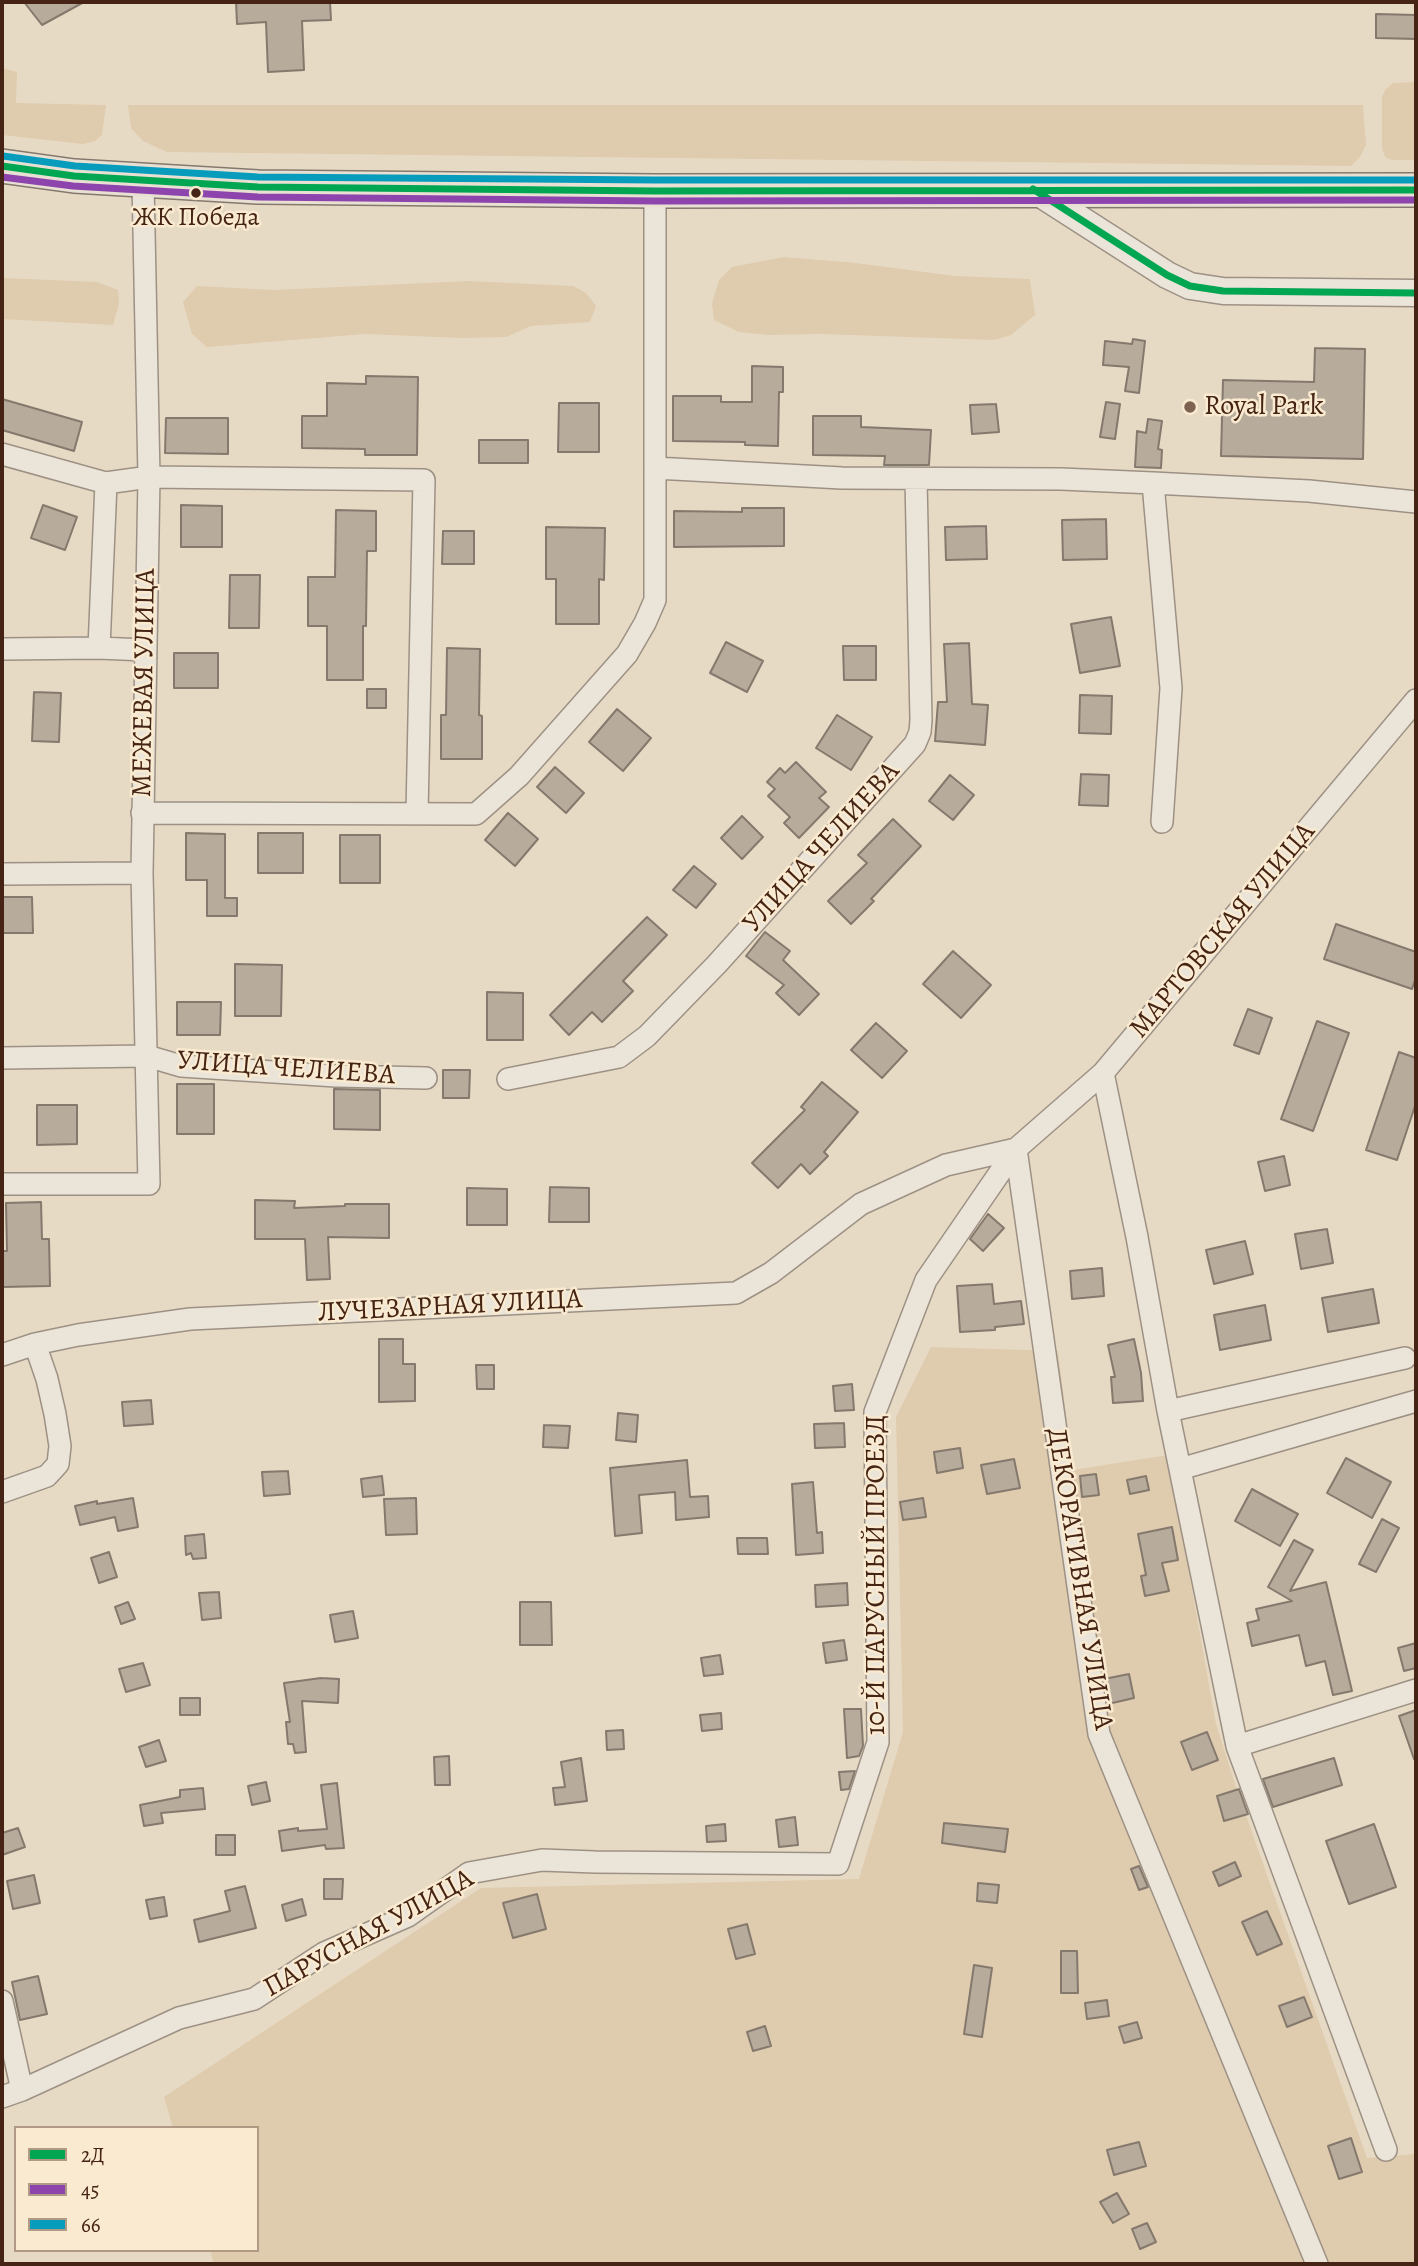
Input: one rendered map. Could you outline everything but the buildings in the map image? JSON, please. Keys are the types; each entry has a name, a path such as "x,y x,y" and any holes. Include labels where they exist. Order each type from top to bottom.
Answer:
{"main road":[{"path":"2,166 143,182 286,187 655,191 1416,190"}],"street":[{"name":"МЕЖЕВАЯ УЛИЦА","path":"2,1184 149,1184 142,873 149,477 143,182"},
{"path":"1033,189 1167,275 1190,286 1223,291 1416,293"},
{"path":"142,813 476,814 519,776 627,653 655,600 655,191"},
{"path":"2,454 106,483 149,477 424,480 417,813"},
{"path":"656,468 842,478 1061,479 1153,483 1309,491 1416,502"},
{"name":"УЛИЦА ЧЕЛИЕВА","path":"508,1079 619,1057 647,1036 717,964 915,744 921,720 916,479"},
{"path":"99,648 106,483"},
{"path":"1153,483 1171,688 1162,822"},
{"path":"2,649 145,650"},
{"name":"МАРТОВСКАЯ УЛИЦА","path":"1016,1149 1103,1073 1416,701"},
{"path":"2,874 142,873"},
{"name":"УЛИЦА ЧЕЛИЕВА","path":"2,1058 147,1056 181,1066 336,1076 426,1078"},
{"path":"1103,1073 1137,1237 1168,1411 1237,1746 1386,2150"},
{"name":"ЛУЧЕЗАРНАЯ УЛИЦА","path":"2,1355 35,1344 78,1335 190,1319 736,1293 771,1273 861,1204 946,1165 1016,1149"},
{"name":"10-Й ПАРУСНЫЙ ПРОЕЗД","path":"838,1864 878,1742 875,1412 926,1280 1016,1149"},
{"name":"ДЕКОРАТИВНАЯ УЛИЦА","path":"1016,1149 1099,1734 1317,2264"},
{"path":"2,1492 47,1476 58,1464 60,1446 55,1414 35,1344"},
{"path":"1168,1411 1405,1358"},
{"path":"1180,1469 1416,1401"},
{"path":"1237,1746 1416,1690"},
{"name":"ПАРУСНАЯ УЛИЦА","path":"12,2094 179,2018 254,1999 324,1953 408,1916 469,1873 542,1860 594,1863 838,1864"},
{"path":"2,2001 12,2094"}],"shaded area":[{"path":"2,68 17,72 16,103 106,105 102,135 95,141 83,144 2,135"},
{"path":"1416,82 1416,160 1392,160 1385,157 1382,148 1382,97 1393,83"},
{"path":"128,105 1363,105 1366,145 1351,166 167,152 143,141 131,128"},
{"path":"784,257 955,276 1030,279 1035,315 1011,335 994,340 821,334 768,335 739,332 714,320 712,303 719,280 732,267"},
{"path":"2,278 97,282 118,290 119,303 113,325 2,319"},
{"path":"469,281 573,286 586,293 596,306 590,322 531,326 506,337 365,334 207,347 192,334 183,302 197,286 274,290"},
{"path":"931,1347 1058,1351 1073,1470 1168,1455 1216,1724 1367,2158 1416,2154 1416,2264 214,2264 211,2252 259,2252 259,2126 172,2126 164,2097 481,1888 859,1879 903,1732 896,1417"}],"transit line":[{"name":"66","path":"3,156 75,166 258,177 1416,180"},
{"name":"2Д","path":"2,166 74,176 258,187 655,191 1416,190"},
{"name":"45","path":"2,177 73,186 258,197 655,201 1416,200"},
{"name":"2Д","path":"1033,189 1167,275 1190,286 1223,291 1416,293"}],"place":[{"name":"ЖК Победа","path":"196,193"},
{"name":"Royal Park","path":"1190,407"}]}
